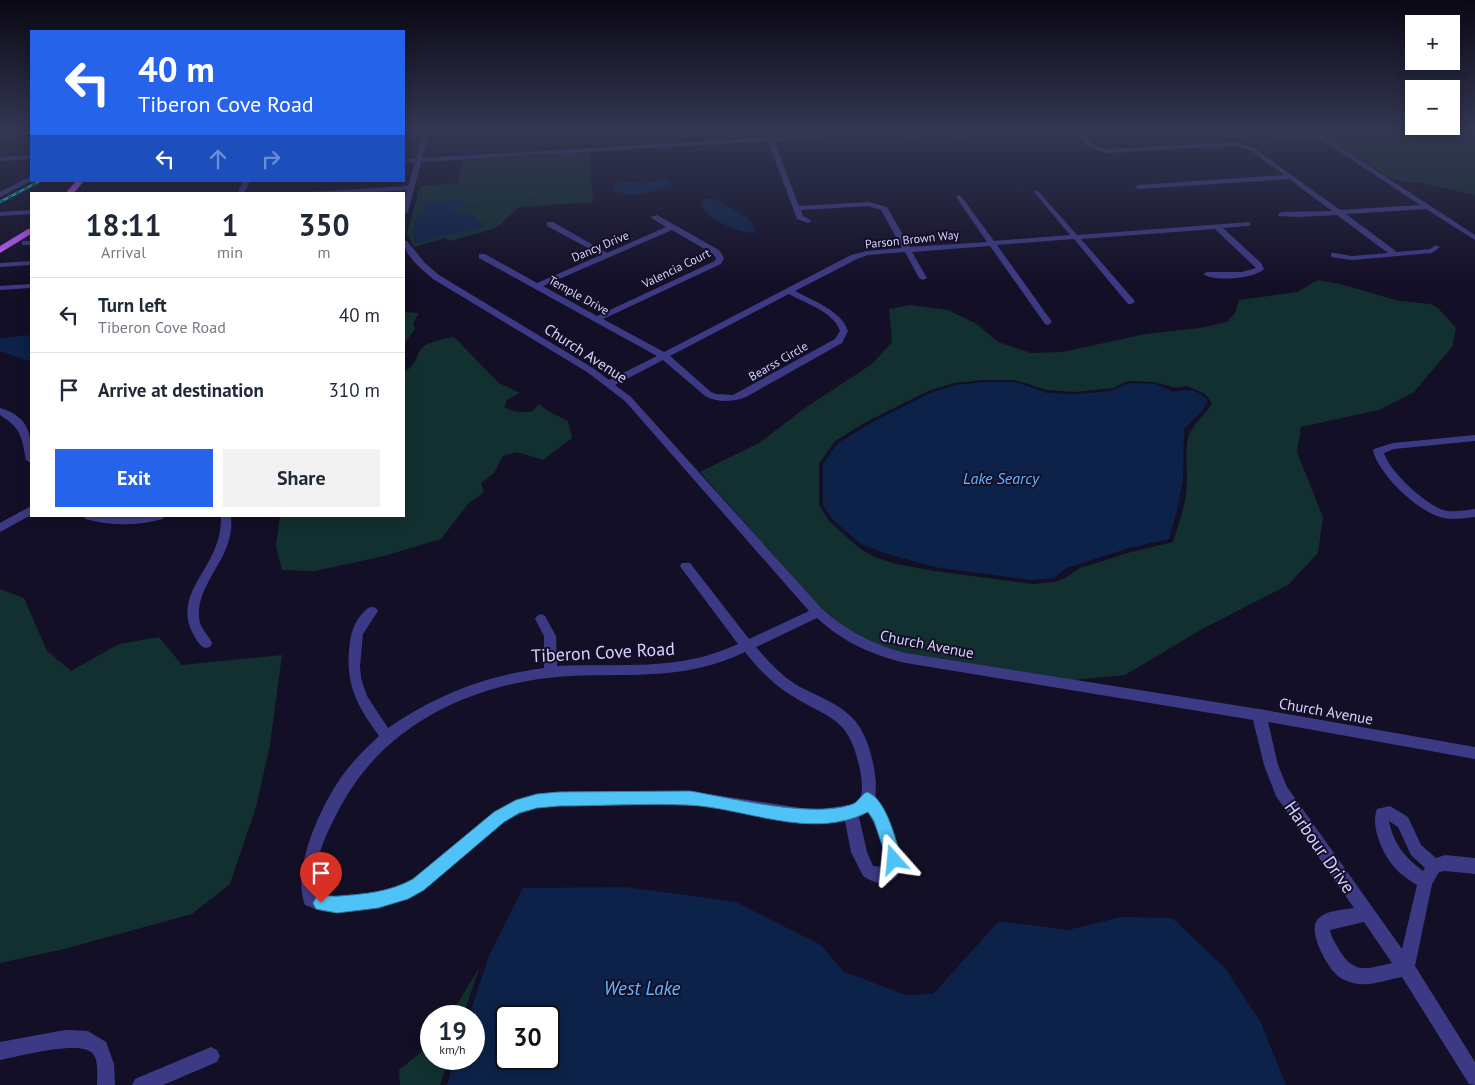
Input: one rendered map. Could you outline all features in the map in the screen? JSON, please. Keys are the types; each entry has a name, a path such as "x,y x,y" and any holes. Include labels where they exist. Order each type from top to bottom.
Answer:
{"main road":[{"path":"71,192 79,182"},
{"path":"82,192 90,182"},
{"path":"0,250 30,232"},
{"path":"0,257 29,242"}],"street":[{"path":"0,195 26,181"},
{"path":"405,209 413,181"},
{"path":"786,181 800,217 808,221"},
{"path":"1138,187 1235,181"},
{"path":"1295,181 1395,254"},
{"path":"1388,181 1475,238"},
{"path":"0,186 18,185"},
{"path":"344,192 411,188"},
{"path":"1037,192 1131,302"},
{"path":"959,197 1048,322"},
{"path":"796,208 874,204 884,209 923,278"},
{"path":"1282,214 1300,215 1428,207"},
{"path":"0,214 30,212"},
{"name":"Valencia Court","path":"596,319 718,262 720,258 716,252 654,217"},
{"path":"550,224 606,256"},
{"name":"Parson Brown Way","path":"610,384 861,255 907,249 1246,224"},
{"path":"1207,274 1221,276 1252,274 1260,269 1216,226"},
{"name":"Dancy Drive","path":"537,286 672,227"},
{"name":"Church Avenue","path":"405,244 422,265 436,278 590,370 610,384 646,418 818,612 846,635 863,645 906,658 1259,715 1475,753"},
{"path":"1334,255 1352,258 1432,251 1436,248"},
{"name":"Temple Drive","path":"482,256 664,356"},
{"path":"0,266 30,263"},
{"path":"0,288 30,286"},
{"name":"Bearss Circle","path":"664,356 708,394 724,399 743,396 838,341 842,335 842,325 833,315 790,291"},
{"path":"0,411 18,421 25,429 30,455"},
{"path":"1475,438 1393,446 1378,451 1378,456 1381,462 1424,505 1432,510 1454,515 1475,513"},
{"path":"0,528 30,511"},
{"path":"94,517 108,520 129,520 152,517"},
{"path":"206,643 193,622 193,608 196,597 220,553 227,531 226,517"},
{"path":"686,566 746,646 781,680 799,693 830,709 847,722 859,739 870,787 862,807 851,813 863,862 868,871 877,875 888,874 893,869 894,860 880,818 867,798"},
{"path":"372,611 357,628 353,668 354,683 360,700 387,737"},
{"name":"Tiberon Cove Road","path":"818,612 717,660 656,670 551,672 515,677 453,696 418,714 387,737 358,766 337,795 308,868 307,886 311,899 321,903 337,905 378,900 402,894 418,884 499,817 516,808 537,801 559,799 690,798 794,816 821,817 851,813"},
{"path":"541,619 550,636 551,672"},
{"name":"Harbour Drive","path":"1259,715 1271,765 1281,791 1366,914 1406,968 1475,1078"},
{"path":"1425,882 1401,866 1393,856 1380,821 1382,814 1390,813 1403,822 1416,850 1434,866"},
{"path":"1366,914 1328,921 1322,926 1321,931 1324,938 1341,968 1350,974 1362,976 1406,968 1425,882 1434,866 1445,863 1475,866"},
{"path":"0,1051 65,1039 88,1040 100,1048 105,1064 106,1085"},
{"path":"141,1085 211,1056"}],"green space":[{"path":"459,181 591,181 593,202 519,207 496,228 450,241 445,238 414,247 407,234 420,186 458,183"},
{"path":"1399,181 1475,181 1475,195 1421,183"},
{"path":"1318,280 1340,284 1399,301 1431,304 1439,309 1456,328 1452,347 1414,392 1379,410 1301,427 1297,452 1323,517 1318,553 1288,585 1204,628 1125,675 1073,680 883,648 849,631 822,610 700,472 759,443 805,408 872,364 892,342 889,309 910,305 948,310 975,323 998,342 1031,353 1063,352 1145,334 1200,328 1227,322 1235,313 1239,300 1297,292","holes":["982,380 1015,380 1047,390 1075,392 1113,388 1128,381 1154,382 1177,388 1187,386 1205,394 1212,403 1192,428 1188,438 1186,497 1173,542 1131,552 1080,568 1065,578 1054,582 1033,584 896,564 874,557 858,547 830,522 819,505 819,464 835,441 866,422 928,391 954,383"]},
{"path":"405,312 419,313 413,323 415,329 405,343"},
{"path":"454,337 499,383 520,393 507,400 504,407 516,412 532,412 539,404 568,421 572,438 543,460 517,452 503,456 494,473 481,483 484,492 468,504 441,539 384,556 315,571 282,570 276,546 280,517 405,517 405,371 412,366 425,345"},
{"path":"0,589 24,598 47,651 71,671 119,644 159,637 182,665 282,655 270,745 256,807 230,884 192,914 64,949 0,963"},
{"path":"479,969 467,1005 457,1005"},
{"path":"420,1053 420,1070 445,1070 440,1085 400,1085 399,1070"}],"water":[{"path":"618,181 645,183 670,181 671,184 657,190 635,195 613,191 612,186"},
{"path":"455,199 462,200 464,205 453,208 453,210 473,216 484,224 482,227 423,242 414,241 413,230 416,215 428,210 424,207 424,204"},
{"path":"704,199 716,199 743,215 756,229 755,233 732,228 715,219 704,209 701,203"},
{"path":"30,335 30,360 0,351 0,338"},
{"name":"Lake Searcy","path":"983,382 1015,382 1047,393 1077,394 1110,391 1130,383 1156,384 1173,392 1192,390 1204,397 1208,401 1202,411 1184,429 1183,481 1169,539 1129,548 1067,568 1053,578 1032,580 934,567 884,553 861,544 833,520 823,505 823,464 838,443 869,424 930,393 956,385"},
{"name":"West Lake","path":"626,887 736,902 821,945 843,971 905,995 933,994 999,921 1068,930 1121,917 1172,918 1225,968 1260,1021 1286,1085 447,1085 452,1070 485,1070 485,1005 473,1005 489,956 523,888"}],"waterway":[{"path":"464,205 475,207 485,203 509,203 561,195"}],"railway":[{"path":"0,202 38,182"}],"route":[{"path":"321,903 337,905 378,900 402,894 418,884 499,817 516,808 537,801 559,799 690,798 794,816 821,817 851,813 862,807 867,798 874,806 880,818 894,860"}]}
